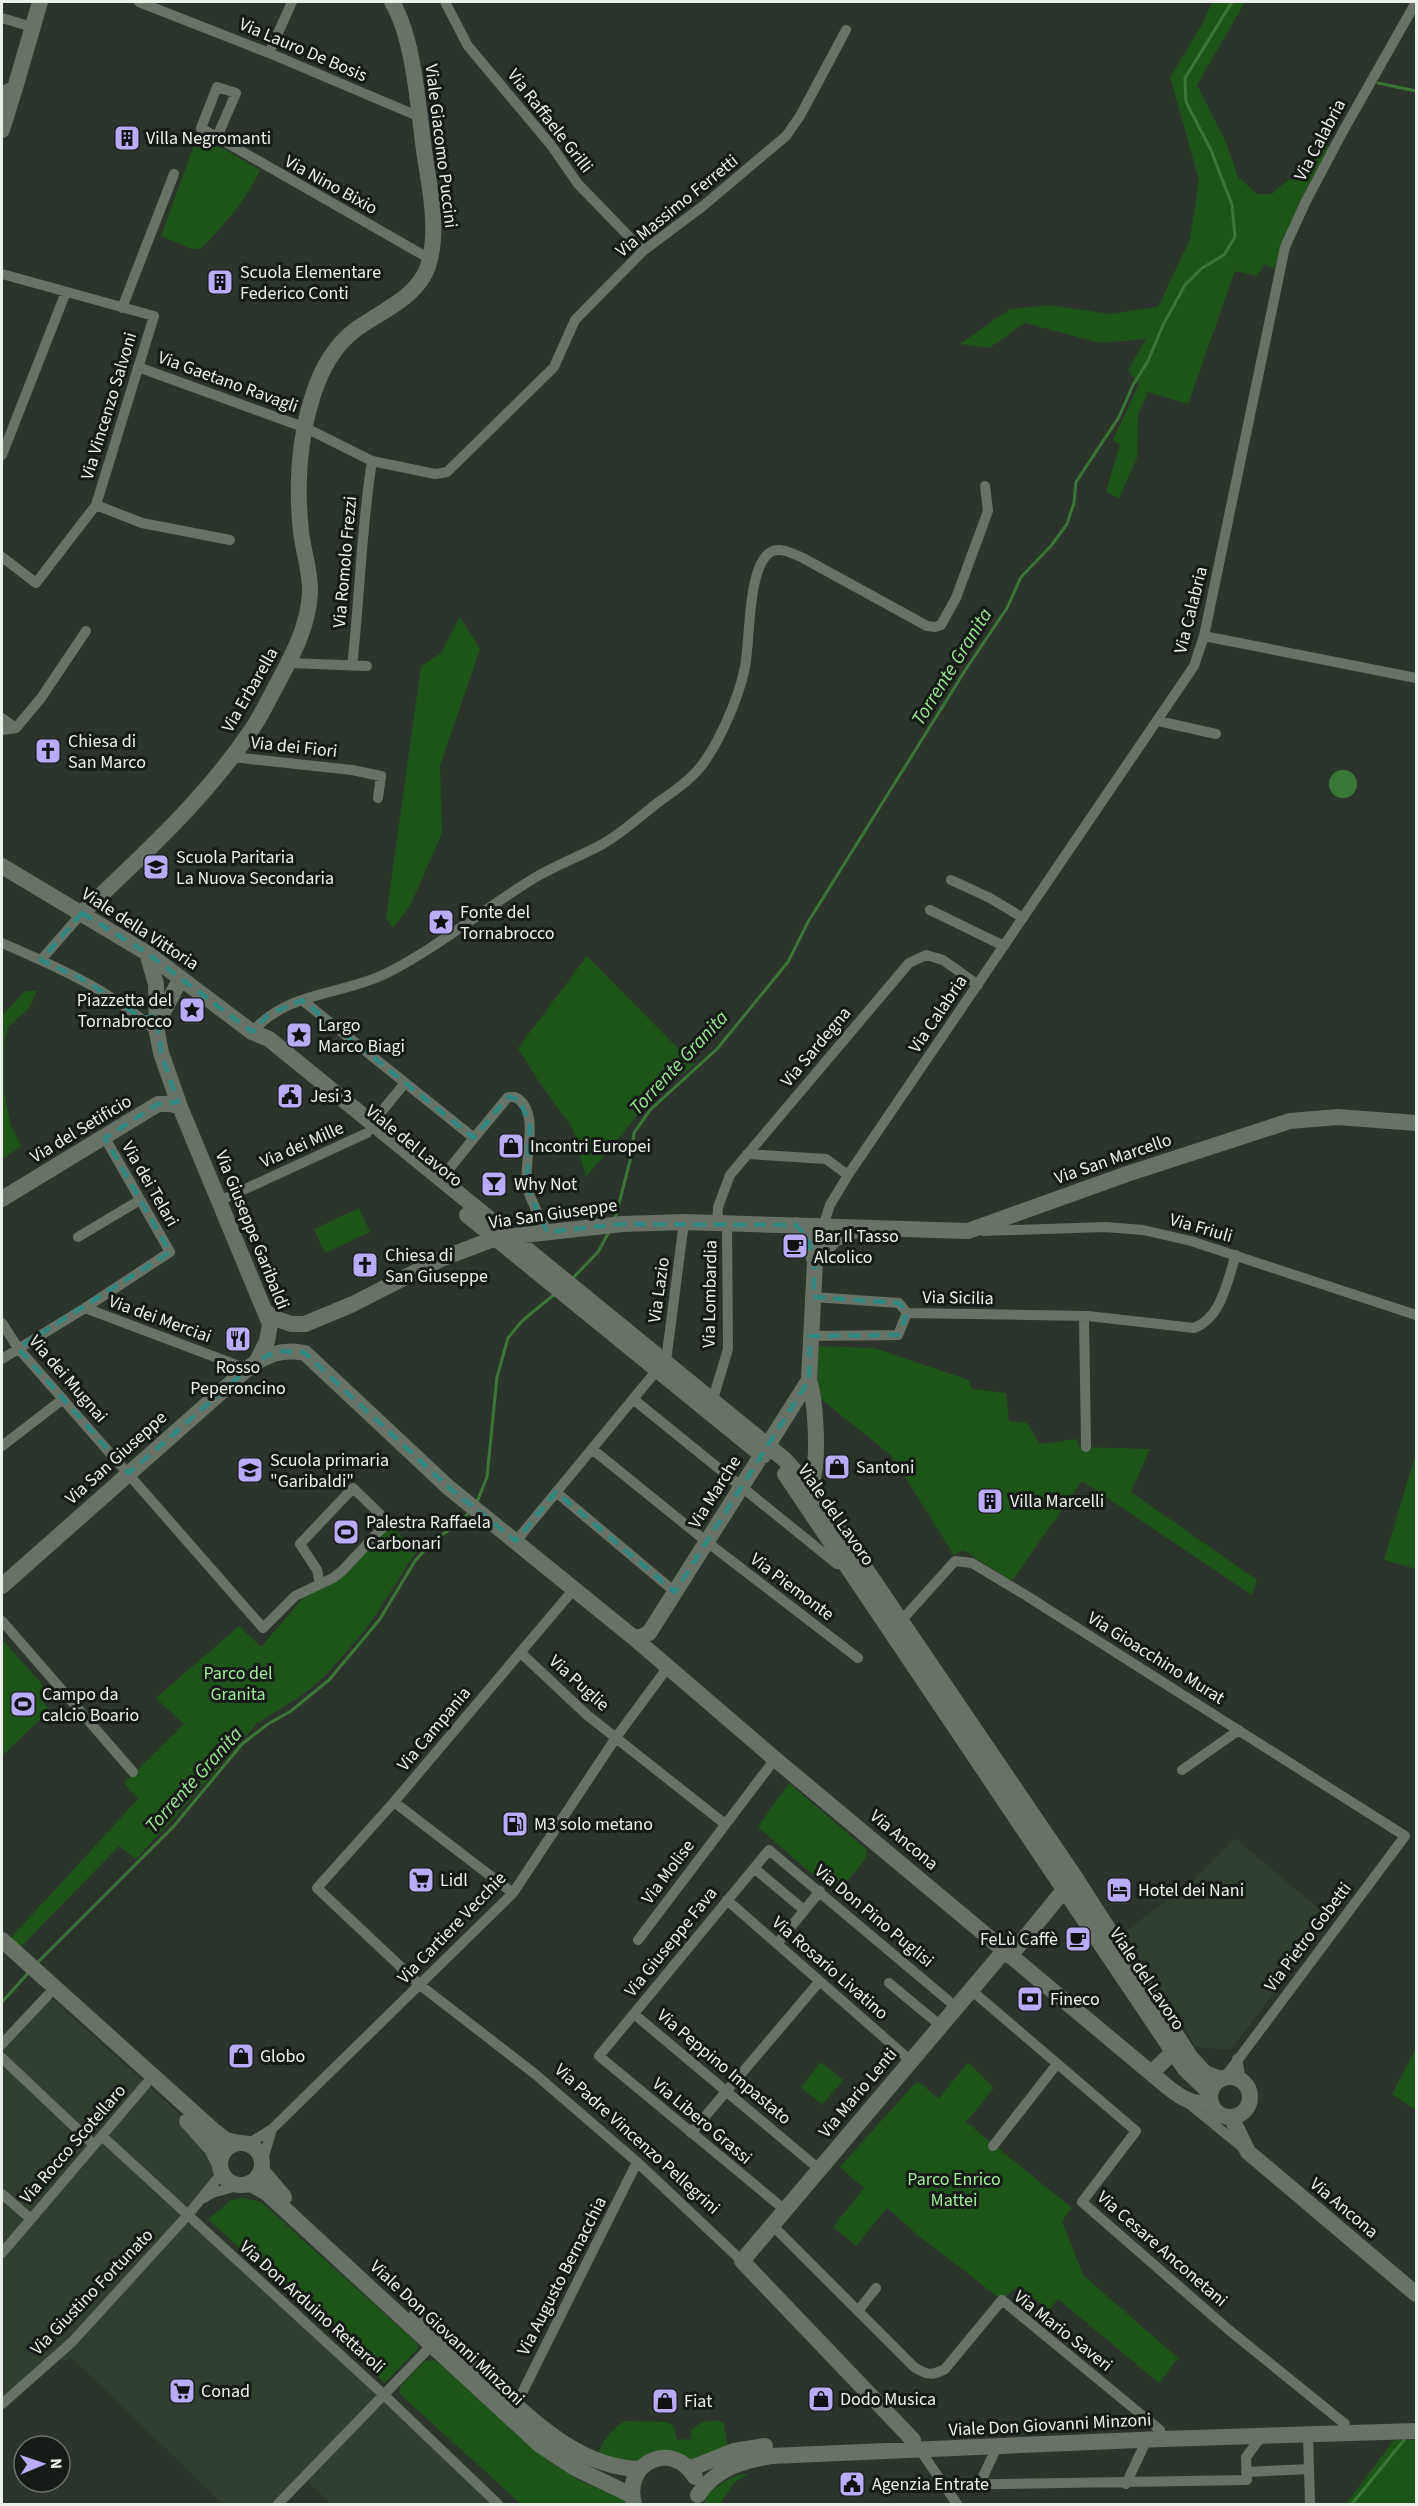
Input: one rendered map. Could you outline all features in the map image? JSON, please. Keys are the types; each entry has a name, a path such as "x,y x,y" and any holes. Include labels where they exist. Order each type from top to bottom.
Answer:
{"main road":[{"path":"2,130 8,92 40,2"},
{"name":"Viale Giacomo Puccini","path":"306,428 312,397 333,352 353,332 397,303 414,288 424,275 430,259 433,220 420,117 404,27 392,2"},
{"name":"Via Erbarella","path":"82,913 161,838 232,757 252,730 290,663 305,623 310,590 299,515 300,464 306,428"},
{"name":"Viale della Vittoria","path":"2,866 147,953 252,1032"},
{"path":"147,953 156,984 157,1032"},
{"path":"157,1032 167,1001 181,978"},
{"name":"Via Giuseppe Garibaldi","path":"157,1032 180,1107 266,1312 269,1331 267,1341 252,1365"},
{"name":"Viale del Lavoro","path":"252,1032 263,1048 441,1179 513,1237 547,1272"},
{"name":"Via del Setificio","path":"149,1110 159,1090 166,1067"},
{"name":"Via del Setificio","path":"2,1199 158,1104 180,1107"},
{"name":"Via San Marcello","path":"824,1226 968,1231 1239,1135 1290,1121 1338,1117 1416,1122"},
{"name":"Viale del Lavoro","path":"369,1128 496,1238 547,1272 765,1450 784,1459 810,1487 1075,1878 1191,2058 1221,2086"},
{"name":"Via San Giuseppe","path":"305,1324 353,1304 441,1259 496,1238 622,1224 684,1222 824,1226"},
{"path":"796,1225 820,1254 842,1234 863,1228"},
{"name":"Via Marche","path":"810,1487 815,1468 814,1404 808,1380 810,1336 813,1297 824,1226"},
{"path":"266,1312 274,1318 291,1324 305,1324 301,1338 306,1353 448,1487 633,1637"},
{"path":"252,1365 275,1352 286,1350 306,1353"},
{"name":"Via San Giuseppe","path":"2,1586 252,1365"},
{"name":"Viale del Lavoro","path":"661,1365 714,1400 765,1450 795,1486 1172,2050 1191,2076 1221,2086"},
{"name":"Via Marche","path":"633,1637 645,1636 654,1625 808,1380"},
{"path":"654,1625 668,1667"},
{"name":"Via Ancona","path":"633,1637 775,1759 1180,2097"},
{"name":"Via Mario Lenti","path":"741,2261 956,2007 1064,1890"},
{"name":"Viale Don Giovanni Minzoni","path":"2,1940 9,1956 213,2130 226,2140 244,2144 258,2151 261,2167 282,2196 551,2436 583,2454 624,2469 639,2469 633,2481 632,2500 540,2445 267,2193 245,2184 229,2182 201,2133 44,1987"},
{"path":"1151,2073 1172,2050"},
{"path":"1180,2097 1198,2103 1221,2086 1246,2084 1250,2096 1247,2108 1237,2115"},
{"name":"Viale del Lavoro","path":"1221,2086 1215,2110 1237,2115 1268,2167"},
{"name":"Via Ancona","path":"1237,2115 1248,2152 1416,2294"},
{"path":"221,2169 223,2152 228,2148 244,2144"},
{"path":"245,2184 261,2167"},
{"name":"Via Padre Vincenzo Pellegrini","path":"741,2261 916,2445"},
{"name":"Viale Don Giovanni Minzoni","path":"696,2500 705,2484 717,2474 753,2459 790,2454 916,2445 1153,2435 1416,2420"},
{"name":"Viale Don Giovanni Minzoni","path":"696,2500 696,2481 689,2469 734,2451 762,2446 997,2447 1153,2435 1262,2436 1416,2431"},
{"path":"639,2469 659,2458 670,2458 681,2462 689,2469"}],"street":[{"name":"Via Lauro De Bosis","path":"140,2 269,53 420,117"},
{"path":"269,53 292,2"},
{"name":"Via Raffaele Grilli","path":"445,2 468,46 551,145 578,184 644,251"},
{"name":"Via Calabria","path":"824,1226 830,1205 848,1175 1194,666 1204,636 1285,247 1306,201 1347,124 1416,2"},
{"path":"2,18 32,27"},
{"name":"Via Massimo Ferretti","path":"306,428 372,461 435,474 447,472 554,367 575,320 644,251 703,206 786,136 800,116 846,30"},
{"name":"Via Nino Bixio","path":"217,137 430,259"},
{"path":"2,274 122,308 174,174"},
{"path":"2,455 66,292"},
{"name":"Via Vincenzo Salvoni","path":"2,557 36,583 96,505 154,316 122,308"},
{"name":"Via Gaetano Ravagli","path":"138,367 306,428"},
{"name":"Via Romolo Frezzi","path":"352,666 361,582 365,507 372,461"},
{"path":"252,1032 268,1016 302,1000 377,978 428,950 536,878 609,840 693,776 711,752 737,694 744,668 752,598 759,568 765,556 771,551 782,550 803,558 915,619 935,627 946,620 988,511 985,486"},
{"name":"Via Vincenzo Salvoni","path":"96,505 142,523 230,540"},
{"path":"2,730 16,728 41,698 86,631"},
{"path":"1204,636 1416,678"},
{"path":"290,663 367,666"},
{"path":"2,718 16,728"},
{"path":"1158,721 1216,734"},
{"name":"Via dei Fiori","path":"232,757 352,770 381,776 378,798"},
{"path":"951,880 990,898 1023,918"},
{"path":"930,910 1004,946"},
{"path":"41,960 82,913"},
{"path":"2,943 86,981 142,1018 157,1032"},
{"name":"Via Sardegna","path":"722,1223 718,1207 730,1175 909,963 926,955 943,960 978,985"},
{"path":"302,1000 474,1138"},
{"path":"142,1018 150,1016 158,1009"},
{"path":"369,1128 405,1083"},
{"path":"441,1179 508,1097 515,1097 522,1102 527,1113 530,1132 526,1165 527,1187 547,1232"},
{"name":"Via dei Mille","path":"219,1201 369,1128"},
{"name":"Via dei Telari","path":"85,1308 170,1252 105,1138"},
{"path":"747,1154 826,1159 848,1175"},
{"path":"78,1237 140,1200"},
{"path":"1025,1211 1045,1227"},
{"name":"Via Lazio","path":"661,1365 684,1222"},
{"name":"Via Lombardia","path":"714,1400 728,1349 722,1223"},
{"name":"Via Friuli","path":"968,1231 1045,1227 1105,1227 1143,1230 1191,1241 1236,1255 1416,1315"},
{"name":"Via Sicilia","path":"810,1336 898,1335 907,1313 1084,1316 1194,1328 1204,1324 1216,1310 1236,1255"},
{"path":"813,1297 898,1303 907,1313"},
{"name":"Via dei Merciai","path":"2,1359 85,1308 252,1365"},
{"path":"1084,1316 1086,1447"},
{"name":"Via dei Mugnai","path":"2,1323 18,1348 263,1628 295,1596 320,1584"},
{"path":"516,1541 661,1365"},
{"path":"2,1446 63,1399"},
{"path":"633,1399 837,1564 848,1566"},
{"name":"Via Piemonte","path":"592,1449 707,1542 858,1658"},
{"path":"353,1488 385,1519 385,1525 342,1571 320,1584 317,1570 300,1545 353,1488"},
{"path":"556,1492 675,1592"},
{"name":"Via Gioacchino Murat","path":"900,1622 955,1561 972,1563 1028,1596 1405,1836"},
{"name":"Via Campania","path":"317,1888 394,1802 574,1589"},
{"path":"2,1622 133,1772"},
{"name":"Via Puglie","path":"521,1653 587,1715 617,1736"},
{"name":"Via Cartiere Vecchie","path":"244,2144 272,2129 513,1893 617,1736 668,1667"},
{"path":"1182,1770 1239,1730"},
{"path":"617,1736 725,1824"},
{"name":"Via Molise","path":"638,1940 775,1759"},
{"path":"394,1802 513,1893"},
{"name":"Via Pietro Gobetti","path":"1221,2086 1237,2059 1405,1836"},
{"name":"Via Giuseppe Fava","path":"599,2056 769,1850"},
{"name":"Via Don Pino Puglisi","path":"769,1850 956,2007"},
{"path":"754,1868 804,1910"},
{"name":"Via Padre Vincenzo Pellegrini","path":"317,1888 420,1984 535,2074 637,2162 741,2261"},
{"path":"777,1944 820,1892"},
{"name":"Via Rosario Livatino","path":"727,1900 911,2061"},
{"path":"691,2133 819,1982"},
{"path":"889,1983 941,2026"},
{"path":"2,2044 44,1987"},
{"name":"Via Cesare Anconetani","path":"971,1990 1136,2131 1082,2202 1229,2330 1345,2424"},
{"name":"Via Peppino Impastato","path":"634,2014 819,2169"},
{"name":"Via Libero Grassi","path":"599,2056 785,2210"},
{"path":"2,2058 94,2145"},
{"path":"993,2146 1057,2064"},
{"name":"Via Rocco Scotellaro","path":"2,2253 146,2084"},
{"name":"Via Ancona","path":"1180,2097 1248,2152"},
{"name":"Via Cartiere Vecchie","path":"261,2167 272,2129"},
{"name":"Via Don Arduino Rettaroli","path":"102,2136 384,2395 498,2505"},
{"name":"Via Augusto Bernacchia","path":"516,2405 637,2162"},
{"name":"Via Giustino Fortunato","path":"2,2404 72,2342 201,2200 221,2169"},
{"name":"Via Giustino Fortunato","path":"201,2200 213,2193 245,2184"},
{"path":"2,2194 31,2219"},
{"name":"Via Mario Saveri","path":"772,2225 914,2367 924,2373 933,2375 945,2369 1002,2300 1153,2435"},
{"path":"858,2311 876,2288"},
{"path":"278,2505 431,2346"},
{"path":"1308,2434 1310,2505"},
{"path":"1126,2484 1153,2435"},
{"path":"943,2485 1126,2484 1247,2480 1246,2457 1262,2436"},
{"name":"Via Padre Vincenzo Pellegrini","path":"916,2445 957,2505"},
{"path":"979,2485 997,2447"},
{"path":"1246,2472 1309,2469"}],"highlighted area":[{"path":"82,913 147,953 252,1032 268,1015 302,1000 474,1138 508,1097 519,1099 530,1125 527,1187 547,1232 622,1224 796,1225 807,1238 815,1261 813,1297 899,1303 907,1313 898,1335 810,1336 809,1380 675,1592 556,1492 516,1541 448,1487 305,1353 296,1351 275,1352 257,1361 129,1473 18,1348 170,1252 105,1138 158,1104 178,1102 161,1053 157,1016 142,1018 86,981 41,960"}],"shaded area":[{"path":"1343,770 1353,774 1357,784 1353,794 1343,798 1333,794 1329,784 1333,774"},
{"path":"1235,1838 1331,1919 1230,2050 1196,2047 1123,1933 1190,1883"},
{"path":"48,1995 200,2133 222,2173 188,2215 498,2504 331,2504 304,2478 278,2504 223,2504 72,2358 48,2363 2,2404 2,2044"}],"green space":[{"path":"1212,2 1245,2 1197,85 1226,142 1238,177 1257,194 1272,194 1303,167 1324,144 1331,146 1304,193 1274,269 1265,264 1257,276 1235,271 1188,404 1148,392 1138,415 1137,458 1119,498 1106,492 1120,444 1113,440 1139,384 1128,370 1146,339 1100,343 1025,323 989,348 960,344 1010,309 1050,305 1110,314 1158,307 1190,239 1199,180 1170,77 1203,23"},
{"path":"198,134 260,170 248,192 226,221 201,249 192,249 161,236"},
{"path":"460,617 480,649 440,766 442,833 410,906 393,928 386,918 421,666 441,653"},
{"path":"587,956 694,1065 650,1100 586,1177 573,1129 518,1048"},
{"path":"25,991 37,991 29,1008 8,1027 4,1044 4,1093 11,1126 21,1146 2,1160 2,1016"},
{"path":"359,1208 370,1232 325,1253 314,1229"},
{"path":"817,1346 874,1348 969,1380 972,1389 1006,1393 1009,1421 1027,1423 1040,1444 1077,1439 1079,1447 1150,1449 1131,1492 1257,1580 1252,1595 1082,1481 1012,1581 963,1550 954,1555 891,1455 817,1396"},
{"path":"1416,1453 1416,1569 1384,1560"},
{"name":"Parco del Granita","path":"390,1525 417,1551 366,1629 325,1676 301,1696 257,1723 136,1859 119,1846 19,1949 8,1941 138,1799 124,1783 184,1724 156,1698 239,1626 261,1647 303,1598 343,1575"},
{"name":"Campo da calcio Boario","path":"2,1639 46,1689 39,1698 50,1710 2,1756"},
{"path":"789,1783 866,1849 867,1857 836,1895 758,1827"},
{"path":"1416,2048 1416,2110 1392,2094"},
{"path":"821,2062 843,2080 822,2105 801,2087"},
{"name":"Parco Enrico Mattei","path":"968,2062 994,2088 966,2122 1072,2208 1062,2221 1083,2275 1178,2358 1159,2383 1058,2299 1048,2311 1023,2289 1013,2290 1002,2300 919,2236 887,2208 856,2246 833,2227 864,2188 840,2167 917,2081 939,2099"},
{"path":"244,2198 261,2202 417,2343 418,2349 385,2383 208,2219 231,2200"},
{"path":"435,2360 542,2456 579,2480 626,2501 627,2504 521,2504 400,2394 400,2387 425,2361"},
{"path":"711,2420 720,2421 724,2423 728,2448 700,2464 637,2467 599,2454 602,2444 609,2435 626,2421 667,2422 674,2427 677,2440 691,2439 691,2430 702,2423"},
{"path":"1394,2440 1416,2440 1416,2504 1346,2504"},
{"path":"740,2474 748,2474 734,2483 720,2504 705,2504 706,2496 710,2492"}],"waterway":[{"name":"Torrente Granita","path":"615,1219 631,1157 634,1133 650,1110 717,1049 788,962 808,922 966,669 1007,608 1021,577 1051,546 1067,524 1074,503 1076,482 1119,417 1185,285 1202,268 1224,255 1235,237 1232,205 1211,150 1186,102 1185,78 1232,2"},
{"path":"1378,83 1416,91"},
{"name":"Torrente Granita","path":"572,1279 598,1252 610,1230"},
{"name":"Torrente Granita","path":"477,1502 487,1477 497,1377 508,1338 522,1321 556,1293"},
{"name":"Torrente Granita","path":"37,1963 174,1826 242,1744 268,1724 291,1711 329,1680 380,1619 415,1561 434,1540 461,1522 469,1512"},
{"name":"Torrente Granita","path":"2,2002 29,1972"},
{"path":"1352,2504 1404,2440"}],"place":[{"name":"Villa Negromanti","path":"127,138"},
{"name":"Scuola Elementare Federico Conti","path":"220,282"},
{"name":"Chiesa di San Marco","path":"48,751"},
{"name":"Scuola Paritaria La Nuova Secondaria","path":"156,867"},
{"name":"Fonte del Tornabrocco","path":"441,922"},
{"name":"Piazzetta del Tornabrocco","path":"192,1010"},
{"name":"Largo Marco Biagi","path":"299,1035"},
{"name":"Jesi 3","path":"290,1096"},
{"name":"Incontri Europei","path":"511,1146"},
{"name":"Why Not","path":"494,1184"},
{"name":"Bar Il Tasso Alcolico","path":"795,1246"},
{"name":"Chiesa di San Giuseppe","path":"365,1265"},
{"name":"Rosso Peperoncino","path":"238,1339"},
{"name":"Santoni","path":"837,1467"},
{"name":"Scuola primaria \"Garibaldi\"","path":"250,1470"},
{"name":"Villa Marcelli","path":"990,1501"},
{"name":"Palestra Raffaela Carbonari","path":"346,1532"},
{"name":"Campo da calcio Boario","path":"23,1704"},
{"name":"M3 solo metano","path":"515,1824"},
{"name":"Lidl","path":"421,1880"},
{"name":"Hotel dei Nani","path":"1119,1890"},
{"name":"FeLù Caffè","path":"1078,1939"},
{"name":"Fineco","path":"1030,1999"},
{"name":"Globo","path":"241,2056"},
{"name":"Conad","path":"182,2391"},
{"name":"Dodo Musica","path":"821,2399"},
{"name":"Fiat","path":"665,2401"},
{"name":"Agenzia Entrate","path":"852,2484"}]}
